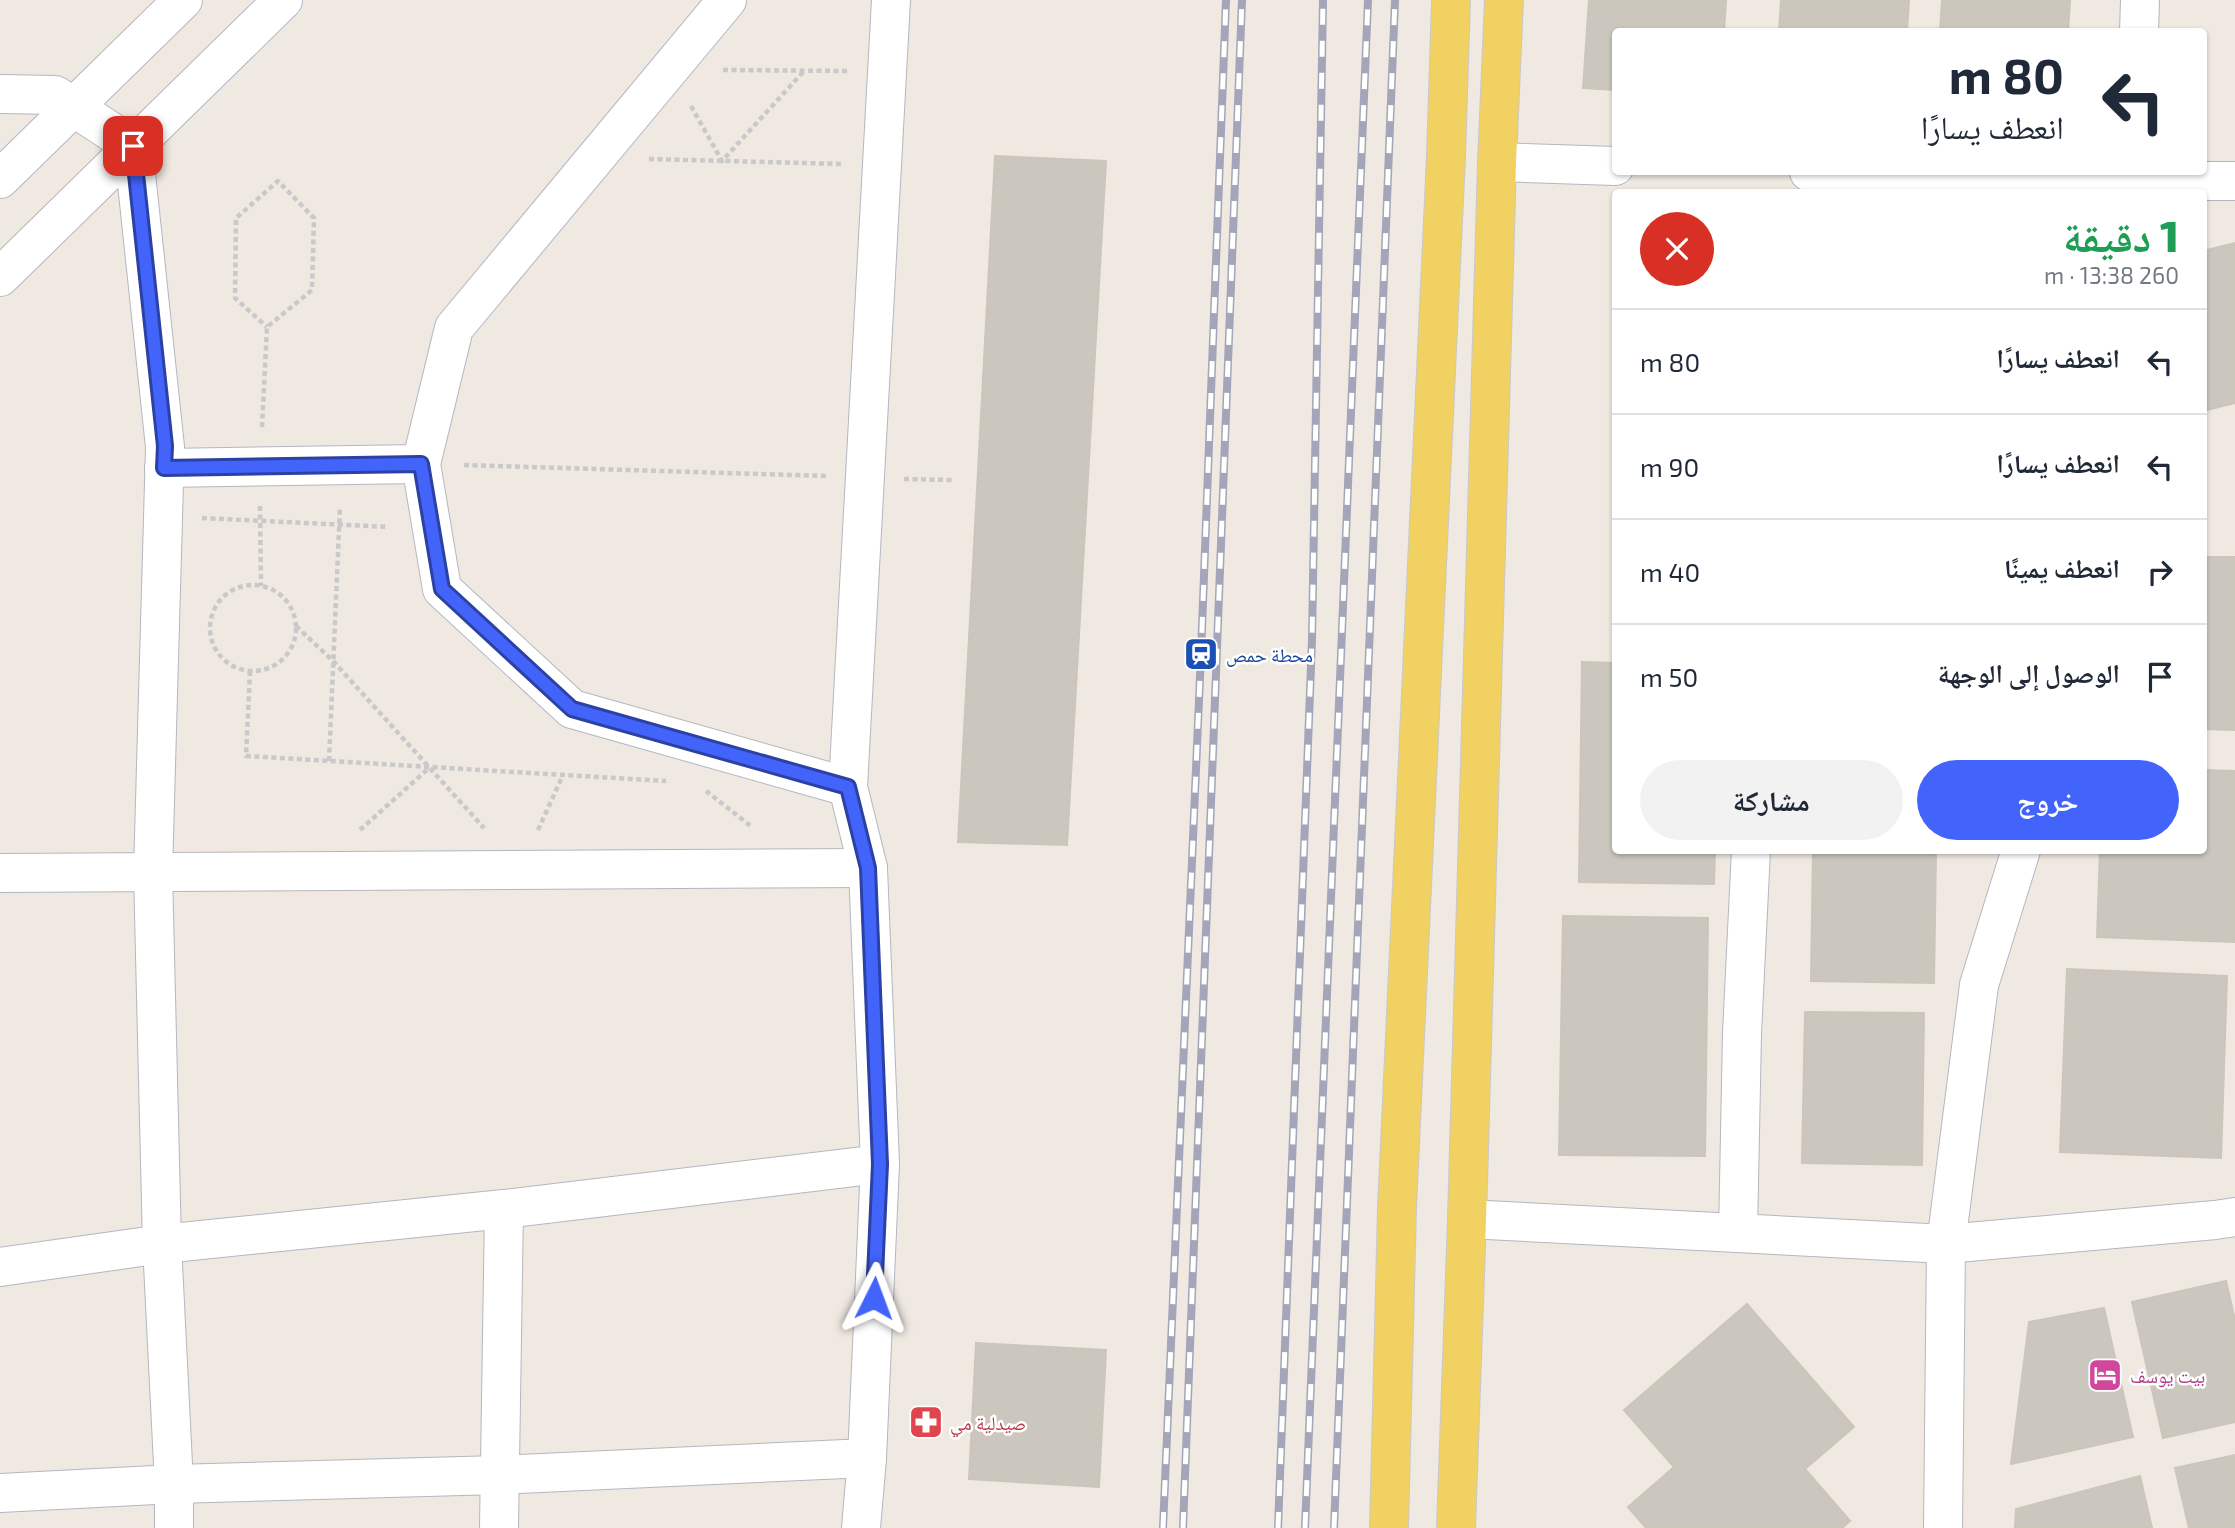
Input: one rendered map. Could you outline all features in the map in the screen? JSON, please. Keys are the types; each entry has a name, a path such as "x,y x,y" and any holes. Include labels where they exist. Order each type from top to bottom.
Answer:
{"main road":[{"path":"1389,1528 1397,1208 1451,0"},
{"path":"1456,1528 1504,0"}],"street":[{"path":"0,179 183,0"},
{"path":"0,276 283,0"},
{"path":"727,0 454,328 421,464 442,589 572,709 848,787"},
{"path":"862,1528 880,1164 868,868 848,787 891,0"},
{"path":"2139,28 2140,0"},
{"path":"0,94 55,95 133,146"},
{"path":"133,146 165,446 153,872 162,1244 174,1528"},
{"path":"1497,162 1612,166"},
{"path":"1908,175 2138,182 2235,181"},
{"path":"164,468 421,464"},
{"path":"1738,1233 1742,1033 1751,854"},
{"path":"1943,1528 1946,1244 1979,985 2020,854"},
{"path":"0,873 868,868"},
{"path":"0,1266 162,1244 504,1209 880,1164"},
{"path":"499,1528 504,1209"},
{"path":"1467,1219 1946,1244 2235,1217"},
{"path":"0,1493 174,1484 499,1475 867,1458"}],"path":[{"path":"670,69 887,72"},
{"path":"670,69 722,161"},
{"path":"722,161 804,71"},
{"path":"596,158 882,164"},
{"path":"261,586 260,467 267,327 312,290 314,218 278,181 236,218 235,298 267,327"},
{"path":"421,464 952,480"},
{"path":"329,761 342,465"},
{"path":"163,516 432,530"},
{"path":"246,585 274,590 285,599 293,612 296,626 288,653 278,663 264,670 250,671 237,668 216,650 211,638 210,623 213,610 221,598 246,585"},
{"path":"296,626 333,661 521,870 563,775"},
{"path":"250,671 246,756 669,781"},
{"path":"314,872 430,767"},
{"path":"695,783 804,869"}],"building":[{"path":"1589,0 1726,0 1724,28 1612,28 1612,90 1583,88"},
{"path":"1781,0 1909,0 1907,28 1779,28"},
{"path":"1942,0 2070,0 2068,28 1940,28"},
{"path":"995,156 1106,161 1067,845 958,842"},
{"path":"2235,243 2235,403 2207,410 2207,250"},
{"path":"2207,557 2235,557 2235,730 2207,729"},
{"path":"1582,662 1612,663 1612,854 1715,854 1714,884 1579,882"},
{"path":"2207,770 2235,771 2235,942 2097,937 2100,854 2207,854"},
{"path":"1813,854 1936,854 1934,983 1811,981"},
{"path":"1563,916 1708,918 1705,1156 1559,1155"},
{"path":"2067,969 2227,976 2221,1158 2060,1152"},
{"path":"1805,1012 1924,1013 1922,1165 1802,1163"},
{"path":"2226,1281 2235,1320 2235,1422 2163,1438 2132,1302"},
{"path":"1747,1304 1854,1427 1805,1469 1850,1521 1842,1528 1646,1528 1628,1507 1674,1467 1624,1410"},
{"path":"2104,1308 2133,1437 2011,1464 2029,1322"},
{"path":"976,1343 1106,1350 1099,1487 969,1479"},
{"path":"2235,1455 2235,1528 2189,1528 2175,1468"},
{"path":"2140,1476 2152,1528 2015,1528 2016,1509"}],"railway":[{"path":"1163,1528 1226,0"},
{"path":"1183,1528 1242,0"},
{"path":"1278,1528 1312,640 1323,0"},
{"path":"1305,1528 1368,0"},
{"path":"1334,1528 1395,0"}],"place":[{"name":"محطة حمص","path":"1201,654"},
{"name":"بيت يوسف","path":"2105,1375"},
{"name":"صيدلية مي","path":"926,1422"}],"route":[{"path":"133,146 165,446 164,468 421,464 442,589 572,709 848,787 868,868 880,1164 874,1298"}]}
